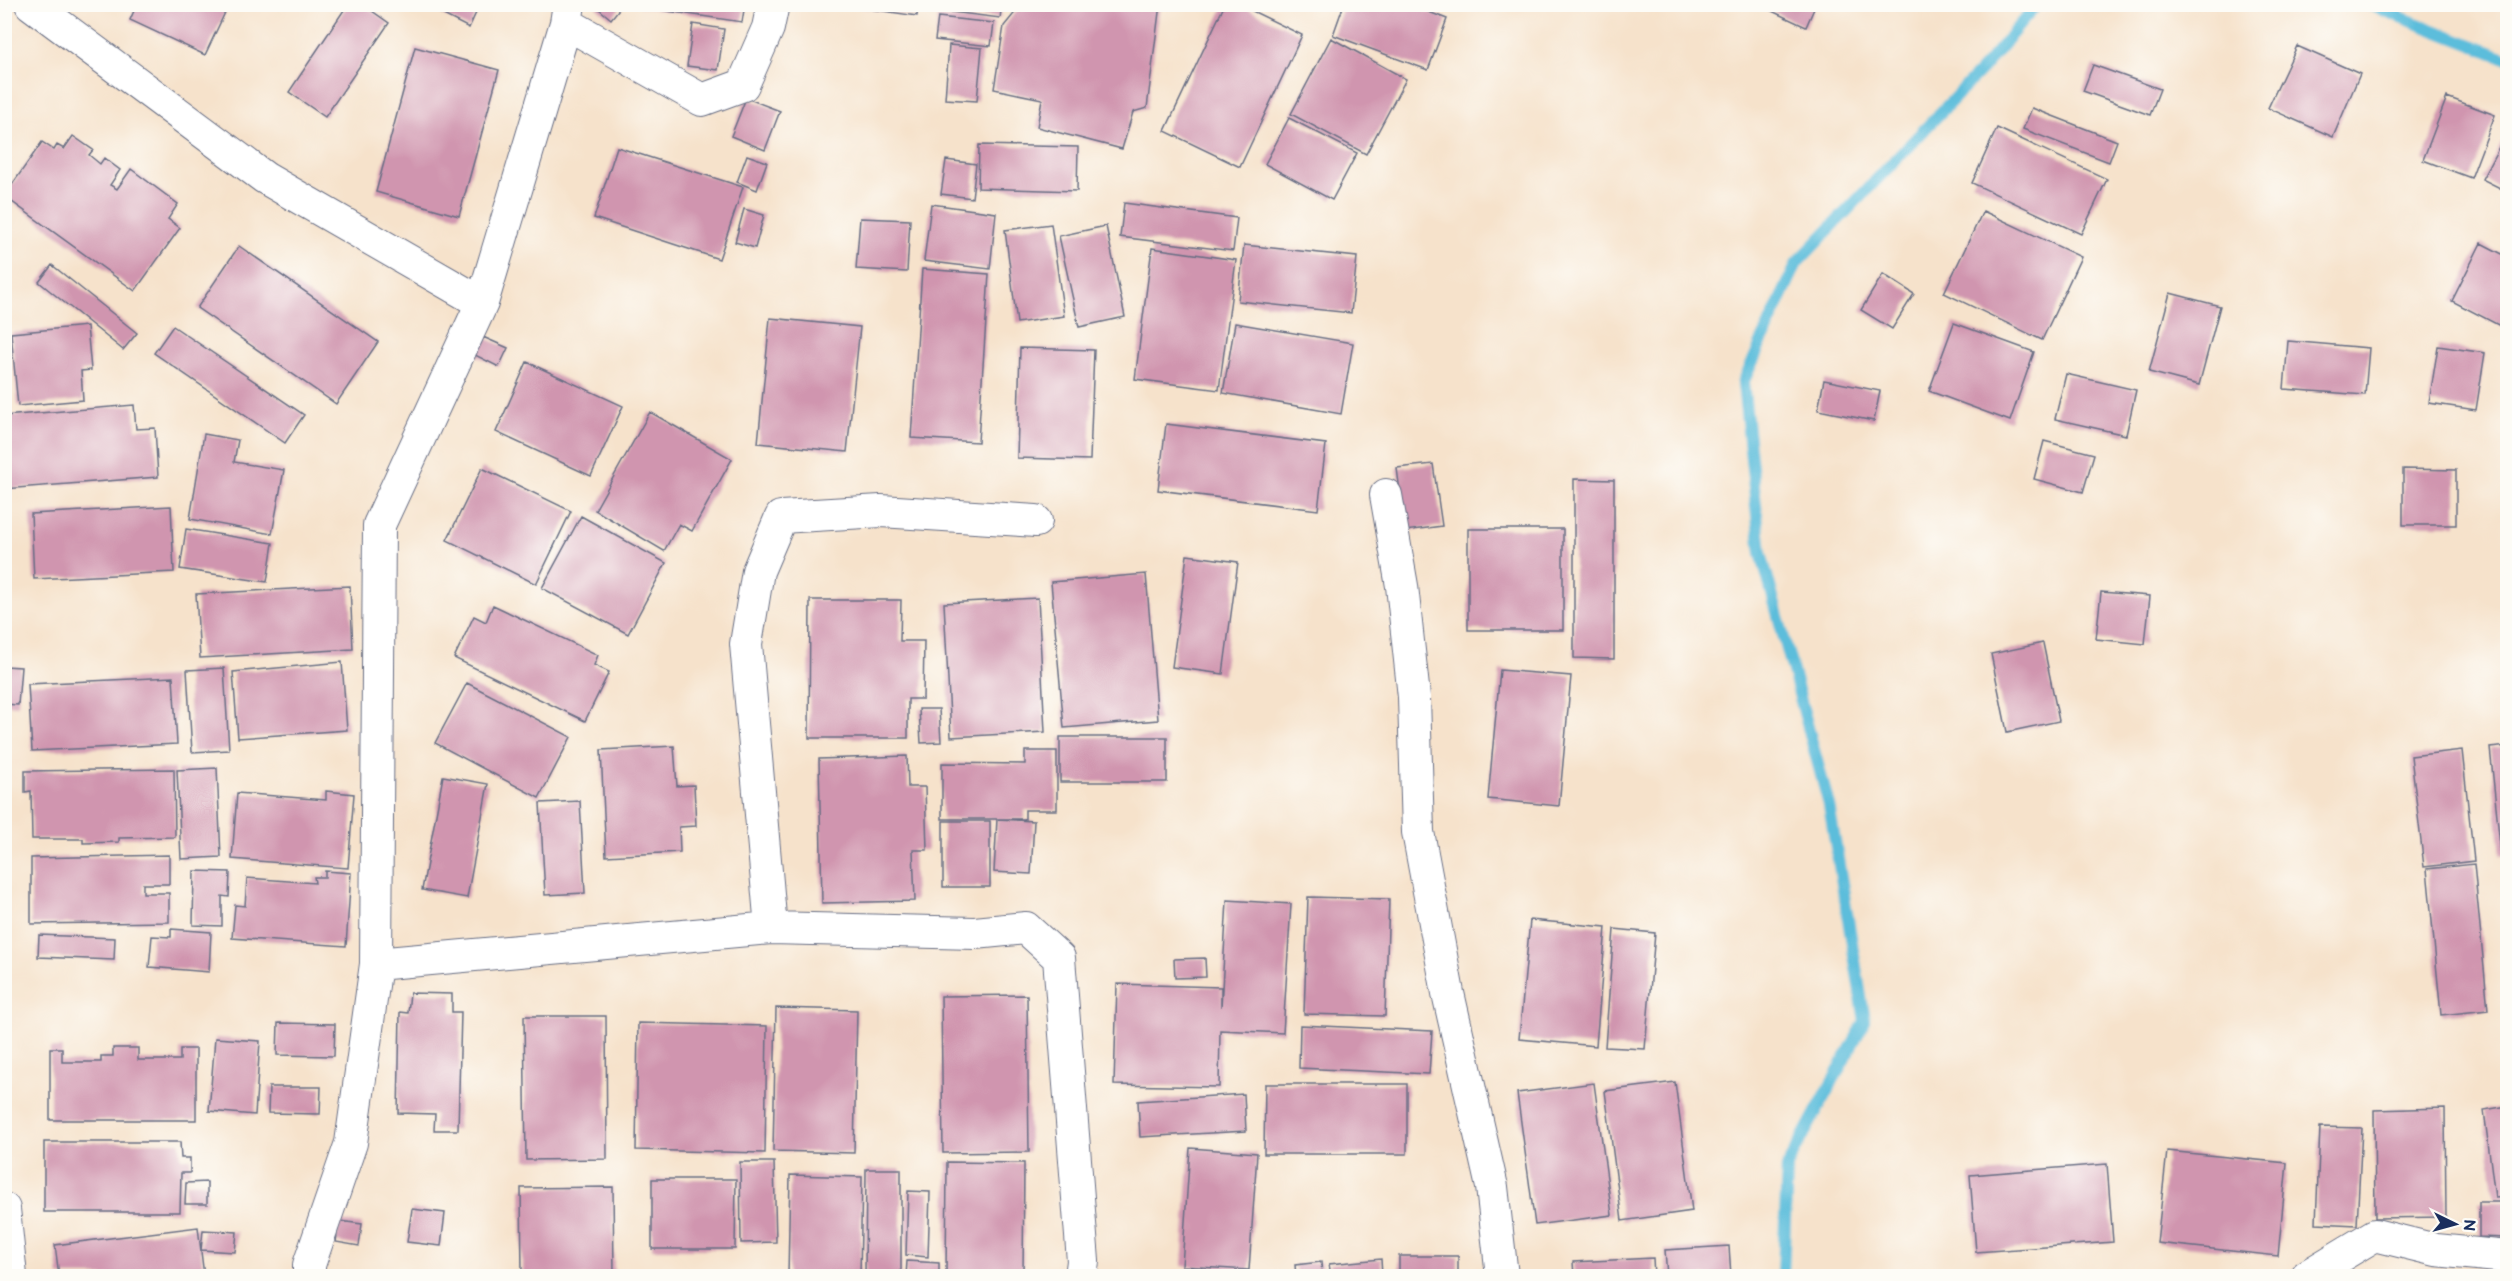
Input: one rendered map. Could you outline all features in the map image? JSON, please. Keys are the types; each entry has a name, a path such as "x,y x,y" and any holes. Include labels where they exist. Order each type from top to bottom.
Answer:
{"street":[{"path":"31,4 265,178 482,303"},
{"path":"309,1276 309,1265 351,1143 376,964 379,525 482,303 568,14 702,100 743,85 768,28 773,4"},
{"path":"1386,495 1402,586 1414,697 1418,832 1448,993 1491,1187 1502,1276"},
{"path":"771,928 746,644 758,572 781,517 881,511 1036,521"},
{"path":"376,964 771,928 975,933 1026,928 1059,958 1083,1261 1081,1276"},
{"path":"4,1209 11,1276"},
{"path":"2307,1276 2375,1235 2436,1250 2508,1257"}],"building":[{"path":"137,4 229,4 205,55 130,20"},
{"path":"348,4 362,4 389,23 325,117 289,92"},
{"path":"422,4 480,4 469,28"},
{"path":"593,4 623,4 611,19"},
{"path":"640,4 745,4 742,22 640,7"},
{"path":"835,4 918,4 917,16"},
{"path":"929,4 1002,4 1000,18 928,9"},
{"path":"1022,4 1160,4 1147,108 1133,112 1122,149 1037,127 1042,99 994,89 1004,26"},
{"path":"1225,4 1238,4 1302,35 1240,167 1165,131"},
{"path":"1344,4 1408,4 1447,19 1428,70 1333,35"},
{"path":"1757,4 1816,4 1806,27"},
{"path":"938,17 994,23 991,46 935,40"},
{"path":"693,24 724,29 718,70 687,66"},
{"path":"1331,38 1406,79 1366,154 1291,114"},
{"path":"949,45 982,48 977,101 945,99"},
{"path":"2297,46 2360,74 2333,137 2268,108"},
{"path":"415,47 499,70 459,216 376,192"},
{"path":"2093,65 2160,89 2150,115 2083,91"},
{"path":"2447,97 2495,115 2471,178 2423,160"},
{"path":"746,98 780,111 765,150 731,136"},
{"path":"2032,108 2117,141 2109,162 2023,129"},
{"path":"1289,118 1357,153 1332,200 1265,164"},
{"path":"1997,128 2107,179 2081,234 1972,183"},
{"path":"2508,130 2508,192 2482,179"},
{"path":"73,136 93,150 89,155 100,164 104,158 120,170 110,185 117,189 131,169 178,204 168,219 180,228 135,291 4,196 42,142 54,150 57,145 64,149"},
{"path":"979,145 1078,147 1077,191 978,188"},
{"path":"617,147 743,187 719,259 594,218"},
{"path":"747,155 767,162 757,190 737,182"},
{"path":"946,160 976,164 972,198 941,194"},
{"path":"1124,203 1237,218 1233,251 1120,237"},
{"path":"931,204 996,213 990,269 924,261"},
{"path":"744,209 764,215 755,248 735,242"},
{"path":"1983,211 2081,257 2042,340 1944,293"},
{"path":"860,218 910,220 907,272 856,269"},
{"path":"1051,224 1064,316 1017,323 1005,230"},
{"path":"1106,226 1125,317 1079,327 1059,236"},
{"path":"2481,243 2508,257 2508,330 2452,301"},
{"path":"1244,245 1357,257 1351,313 1238,301"},
{"path":"239,246 378,342 336,404 197,308"},
{"path":"1152,248 1236,260 1219,390 1135,379"},
{"path":"52,265 137,333 123,350 39,282"},
{"path":"922,269 989,274 978,442 911,438"},
{"path":"1883,274 1914,294 1892,329 1861,310"},
{"path":"2170,293 2220,306 2199,385 2149,372"},
{"path":"770,318 860,327 847,452 758,443"},
{"path":"1235,323 1353,343 1341,414 1223,393"},
{"path":"1954,323 2034,352 2010,421 1929,391"},
{"path":"87,326 91,370 81,371 83,400 18,406 11,333"},
{"path":"173,326 304,415 285,443 154,353"},
{"path":"483,337 508,348 499,367 475,355"},
{"path":"2288,341 2369,348 2365,395 2284,389"},
{"path":"2438,346 2485,353 2476,410 2429,403"},
{"path":"1020,348 1094,350 1090,460 1017,458"},
{"path":"527,362 623,406 591,476 496,432"},
{"path":"2066,374 2136,390 2126,435 2055,419"},
{"path":"1824,380 1880,391 1874,421 1818,410"},
{"path":"134,405 136,429 155,428 158,477 4,489 4,416"},
{"path":"650,412 732,459 692,531 679,524 664,551 595,510"},
{"path":"1166,424 1326,444 1318,510 1158,490"},
{"path":"204,434 238,440 234,462 284,470 272,534 190,519"},
{"path":"2044,441 2094,454 2083,492 2034,479"},
{"path":"1433,464 1442,526 1405,531 1397,468"},
{"path":"482,468 571,511 536,584 447,540"},
{"path":"2403,469 2456,470 2456,525 2403,525"},
{"path":"1574,479 1614,480 1614,659 1574,658"},
{"path":"171,506 174,572 34,579 31,514"},
{"path":"581,516 666,563 628,634 542,588"},
{"path":"186,529 273,543 267,582 180,569"},
{"path":"1468,529 1563,529 1563,630 1468,630"},
{"path":"1187,555 1238,562 1223,674 1172,667"},
{"path":"1146,574 1158,720 1064,728 1051,582"},
{"path":"350,586 353,649 200,658 196,594"},
{"path":"2101,592 2150,596 2145,644 2096,639"},
{"path":"1038,598 1045,732 951,737 944,603"},
{"path":"810,600 901,600 900,641 924,641 923,699 908,699 908,738 809,738"},
{"path":"493,605 598,655 594,665 609,672 585,721 454,658 474,616 486,622"},
{"path":"2043,643 2059,721 2007,732 1991,654"},
{"path":"342,662 347,730 238,738 233,672"},
{"path":"4,666 21,667 18,705 4,704"},
{"path":"224,668 229,750 192,752 187,670"},
{"path":"1500,670 1571,676 1559,806 1488,799"},
{"path":"173,677 177,744 32,751 28,684"},
{"path":"467,683 571,737 539,798 435,743"},
{"path":"919,709 939,709 941,742 921,743"},
{"path":"1060,737 1167,737 1167,782 1060,782"},
{"path":"674,746 677,786 694,785 696,826 679,827 680,852 606,856 601,750"},
{"path":"2508,746 2508,854 2501,855 2490,748"},
{"path":"2462,750 2474,861 2424,867 2411,756"},
{"path":"1025,751 1057,751 1057,810 1025,810 1025,819 942,819 942,763 1025,764"},
{"path":"907,756 908,787 925,787 927,850 913,850 915,901 822,903 819,759"},
{"path":"217,768 221,857 181,859 177,770"},
{"path":"174,769 175,837 119,838 119,842 83,843 83,839 32,839 31,791 25,792 25,771"},
{"path":"443,776 488,784 467,898 422,890"},
{"path":"326,791 354,794 348,868 232,859 237,793 326,800"},
{"path":"580,801 585,893 545,895 540,803"},
{"path":"997,819 1034,821 1031,874 994,872"},
{"path":"943,821 990,821 990,887 943,887"},
{"path":"169,855 169,884 143,884 143,893 169,893 169,922 31,924 31,858"},
{"path":"2474,864 2488,1010 2441,1015 2427,869"},
{"path":"194,871 230,872 229,897 222,896 222,926 193,925"},
{"path":"325,871 351,873 346,946 232,938 235,905 245,906 247,878 315,883 314,877 325,877"},
{"path":"1308,897 1389,899 1385,1016 1304,1014"},
{"path":"1227,900 1291,904 1283,1033 1220,1030 1219,1087 1114,1085 1117,984 1221,987 1221,1007"},
{"path":"1530,920 1606,927 1596,1046 1519,1039"},
{"path":"171,929 211,932 209,972 149,967 152,936 171,937"},
{"path":"1614,929 1655,933 1645,1049 1605,1047"},
{"path":"39,935 115,938 114,960 38,957"},
{"path":"1205,958 1206,977 1175,978 1174,959"},
{"path":"410,993 452,994 452,1012 461,1012 458,1130 434,1130 435,1114 398,1113 400,1012 408,1013"},
{"path":"1027,995 1029,1152 943,1153 941,996"},
{"path":"776,1008 857,1010 854,1153 773,1151"},
{"path":"524,1016 606,1016 607,1159 526,1160"},
{"path":"278,1023 335,1024 334,1056 277,1055"},
{"path":"638,1023 767,1026 765,1153 636,1150"},
{"path":"1300,1025 1432,1031 1429,1074 1299,1068"},
{"path":"215,1038 260,1041 255,1115 209,1111"},
{"path":"50,1048 62,1048 62,1062 101,1062 101,1056 113,1056 113,1048 138,1048 138,1060 180,1060 180,1049 196,1049 196,1120 50,1120"},
{"path":"1675,1082 1692,1211 1622,1221 1605,1091"},
{"path":"1594,1083 1612,1215 1535,1225 1517,1093"},
{"path":"1265,1084 1407,1084 1407,1154 1264,1154"},
{"path":"269,1087 321,1087 320,1114 268,1113"},
{"path":"1244,1094 1246,1131 1140,1137 1138,1101"},
{"path":"2508,1106 2508,1197 2495,1198 2484,1110"},
{"path":"2445,1108 2446,1217 2375,1218 2374,1110"},
{"path":"2320,1127 2362,1128 2357,1225 2316,1223"},
{"path":"44,1142 180,1142 181,1158 190,1158 190,1173 181,1173 180,1212 44,1212"},
{"path":"1190,1148 1257,1153 1249,1270 1182,1266"},
{"path":"2167,1151 2287,1163 2278,1256 2157,1243"},
{"path":"740,1162 774,1162 776,1242 741,1243"},
{"path":"947,1162 1024,1163 1023,1276 946,1276"},
{"path":"2107,1164 2113,1242 1976,1252 1970,1175"},
{"path":"866,1169 901,1169 901,1276 865,1276"},
{"path":"790,1175 862,1177 860,1276 788,1276"},
{"path":"652,1179 736,1179 735,1249 652,1249"},
{"path":"207,1182 207,1204 185,1204 186,1183"},
{"path":"613,1187 614,1276 522,1276 521,1188"},
{"path":"908,1191 930,1192 928,1257 906,1255"},
{"path":"2479,1202 2508,1202 2508,1238 2479,1237"},
{"path":"412,1209 445,1213 441,1246 407,1242"},
{"path":"339,1221 362,1224 359,1246 336,1242"},
{"path":"198,1227 204,1276 59,1276 55,1245"},
{"path":"203,1230 237,1232 235,1252 201,1250"},
{"path":"1729,1246 1731,1276 1667,1276 1665,1250"},
{"path":"1399,1256 1458,1256 1458,1276 1399,1276"},
{"path":"1653,1258 1654,1276 1574,1276 1573,1262"},
{"path":"1381,1259 1382,1276 1331,1276 1329,1264"},
{"path":"907,1261 939,1263 939,1276 906,1276"},
{"path":"1321,1262 1322,1276 1296,1276 1295,1265"},
{"path":"497,1273 497,1276 460,1276 460,1275"},
{"path":"695,1274 740,1274 740,1276 695,1276"}],"waterway":[{"path":"1783,1276 1787,1166 1865,1021 1829,805 1761,553 1743,383 1797,263 1984,67 2037,4"},
{"path":"2367,4 2508,59"}]}
